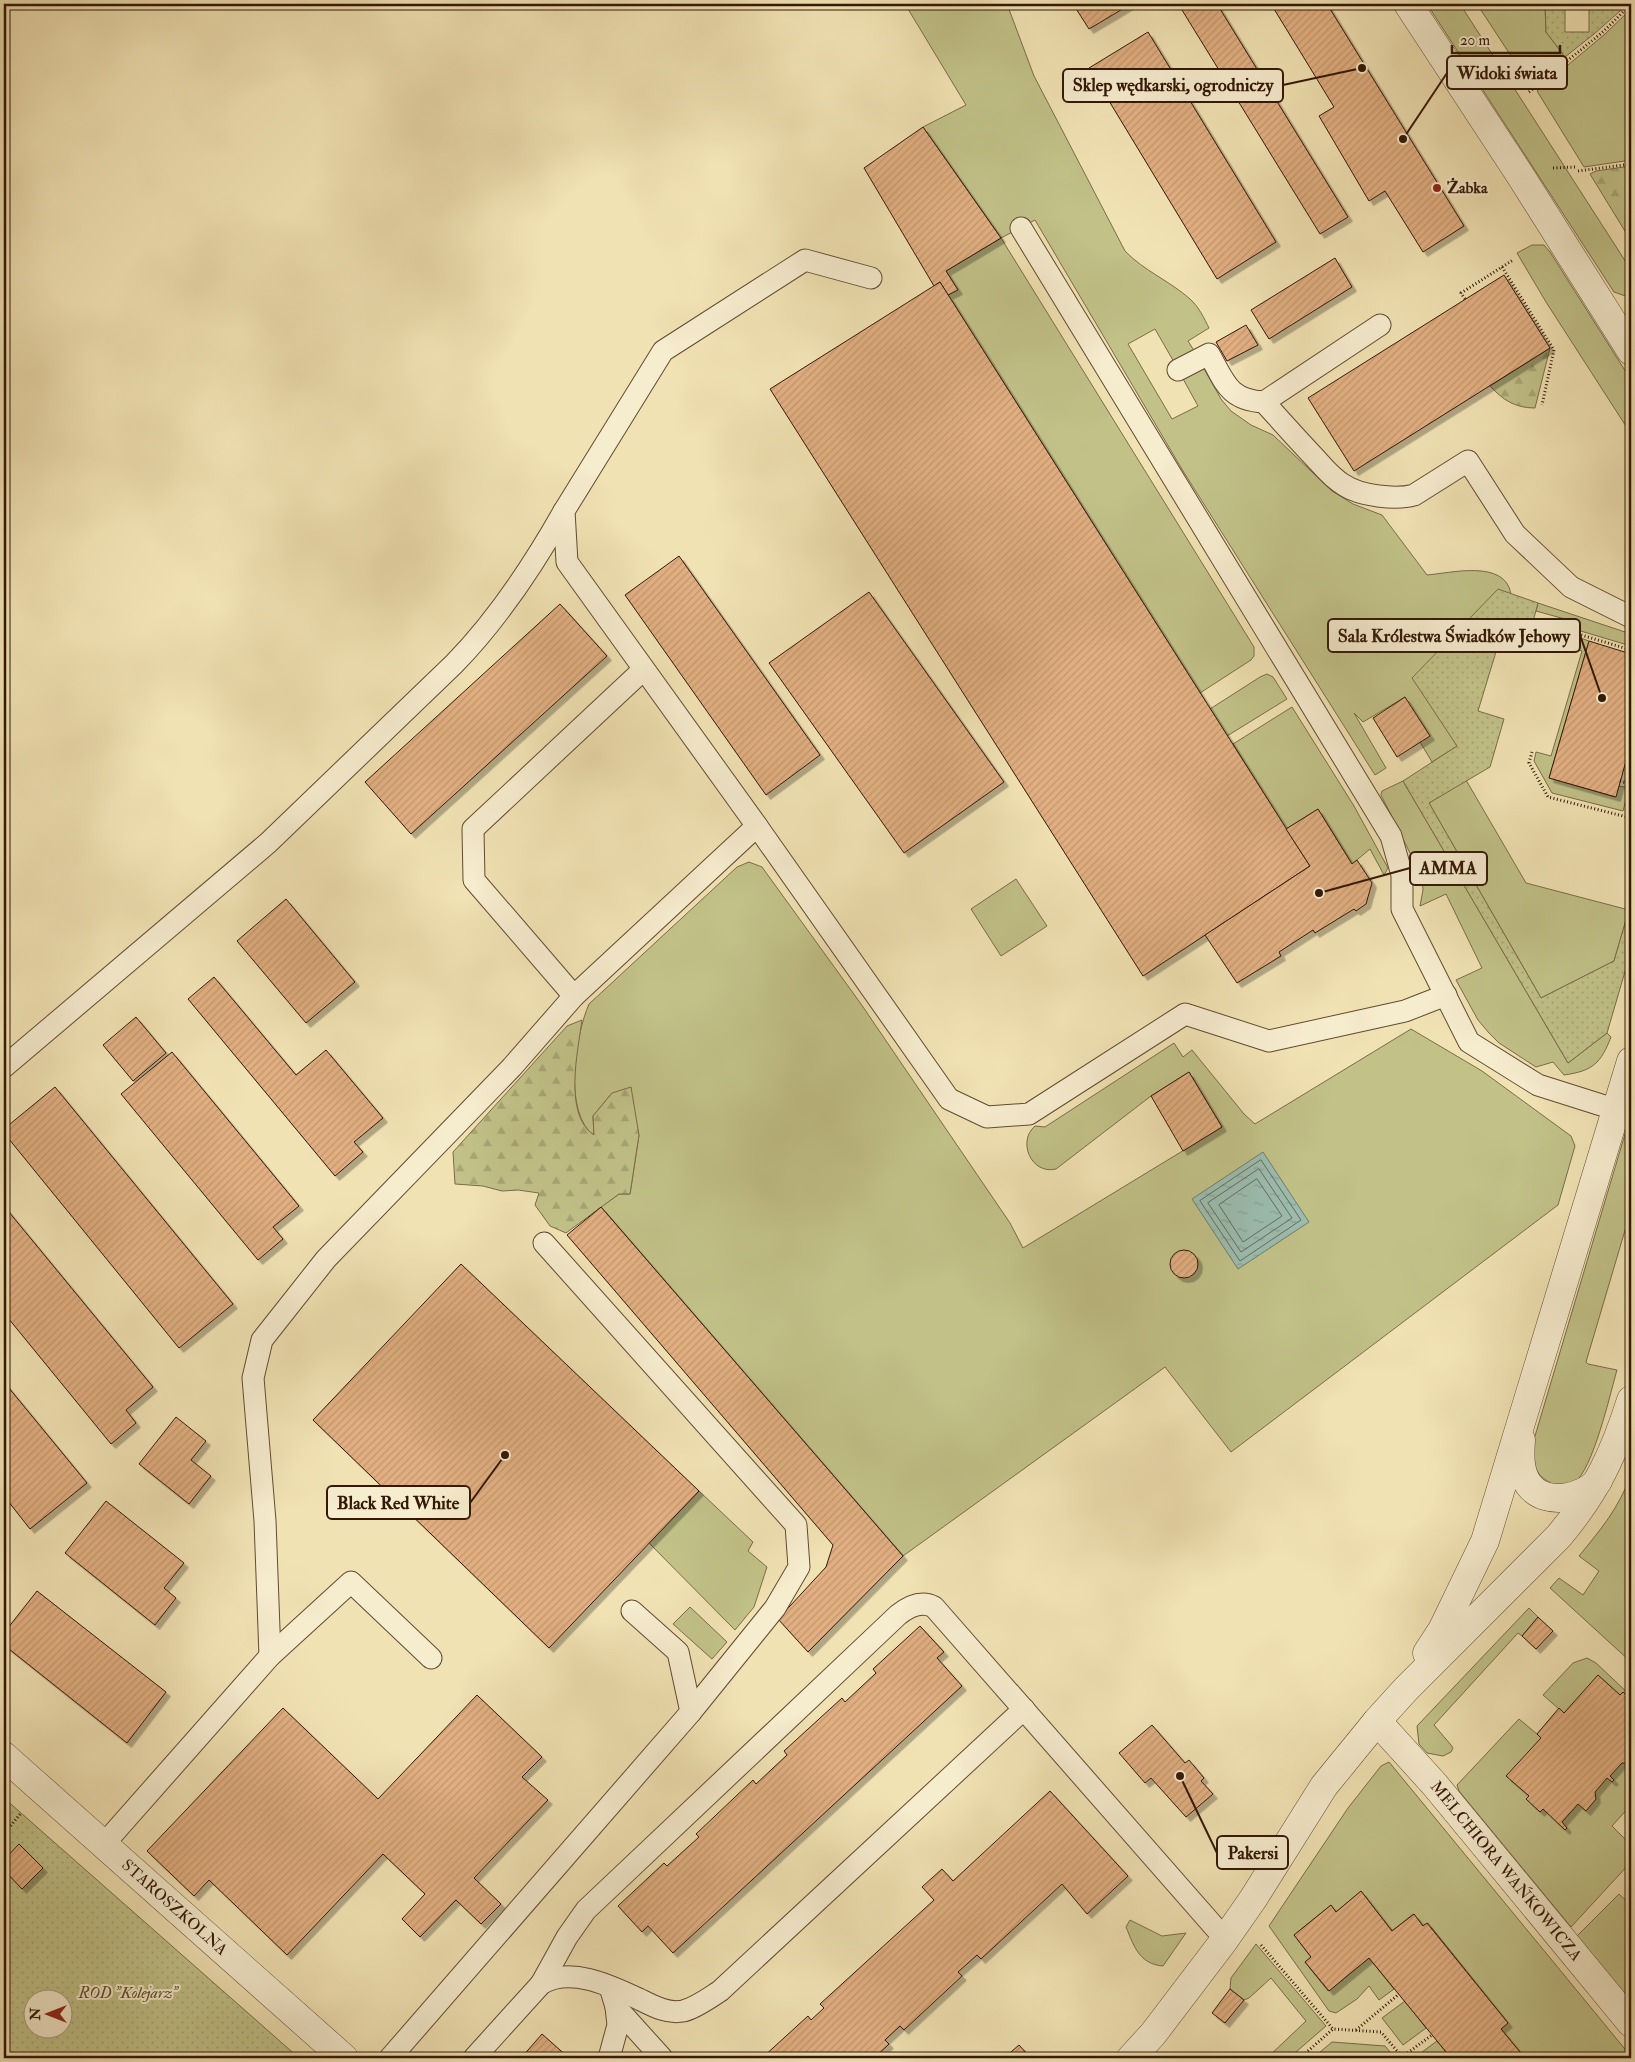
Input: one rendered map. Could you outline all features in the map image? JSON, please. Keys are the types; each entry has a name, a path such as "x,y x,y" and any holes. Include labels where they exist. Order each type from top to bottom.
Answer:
{"street":[{"path":"1408,4 1627,334"},
{"path":"1406,1689 1442,1630 1485,1541 1631,1061"},
{"path":"1131,2058 1153,2034 1226,1939 1324,1786 1377,1720 1559,1536 1581,1510 1600,1480 1613,1452 1631,1400"},
{"path":"1524,1411 1520,1460 1522,1470 1529,1485 1550,1496 1574,1497 1591,1489 1600,1480"},
{"name":"MELCHIORA WAŃKOWICZA","path":"1377,1720 1435,1785 1631,2023"},
{"name":"STAROSZKOLNA","path":"4,1756 344,2058"}],"lane":[{"path":"1021,228 1392,836 1402,875 1402,909 1469,1042 1538,1085 1617,1110"},
{"path":"4,1067 268,843 473,644 526,573 663,351 805,260 871,278"},
{"path":"1264,402 1380,325"},
{"path":"1178,370 1209,354 1234,393 1240,398 1264,402 1323,467 1344,486 1359,491 1390,497 1414,495 1468,461 1515,534 1571,587 1631,617"},
{"path":"564,511 567,562 757,826 949,1099 987,1117 1030,1114 1185,1014 1269,1041 1405,1011 1446,995"},
{"path":"574,996 474,880 473,828 643,670"},
{"path":"270,1656 265,1521 253,1378 262,1340 326,1260 512,1067 574,996 757,826"},
{"path":"390,2058 691,1712 775,1608 799,1567 796,1525 544,1243"},
{"path":"104,1844 270,1656 351,1582 431,1658"},
{"path":"474,2058 541,1984 567,1937 586,1910 906,1609 920,1604 932,1606 1226,1939"},
{"path":"632,1612 678,1652 691,1712"},
{"path":"541,1984 551,1978 566,1976 582,1978 610,1987 655,2008 669,2011 683,2011 708,1999 727,1984 1024,1709"},
{"path":"609,2058 618,2025 616,2007 610,1987"},
{"path":"616,2007 662,2058"}],"path":[{"path":"1529,92 1604,30 1631,4"},
{"path":"1578,171 1631,164"},
{"path":"1465,299 1461,293 1512,260"},
{"path":"1502,267 1554,350 1542,405"},
{"path":"1560,644 1565,630 1631,650"},
{"path":"1532,752 1529,763 1548,797 1629,818 1631,802"},
{"path":"1620,781 1631,784"},
{"path":"1256,1939 1333,2029"},
{"path":"1356,2030 1399,1994"},
{"path":"1300,2058 1333,2029 1381,2032 1402,2058 1432,2034"}],"green space":[{"path":"905,4 1007,4 1034,76 1125,251 1140,264 1190,299 1199,309 1209,328 1188,341 1195,352 1174,362 1155,329 1128,344 1172,419 1198,406 1182,377 1203,367 1221,399 1231,411 1251,425 1273,435 1332,491 1353,504 1382,515 1427,575 1463,571 1488,572 1499,576 1507,583 1511,594 1440,718 1457,746 1432,762 1420,742 1405,697 1363,722 1354,713 1386,768 1375,775 1183,471 1035,220 1001,238 923,127 966,105"},
{"path":"1427,4 1460,4 1631,270 1631,298 1614,292"},
{"path":"1477,4 1545,4 1546,32 1565,57 1542,75 1528,82"},
{"path":"1545,4 1628,4 1565,57 1546,32","holes":["1565,9 1589,9 1589,32 1565,32"]},
{"path":"1631,9 1631,160 1584,167 1537,91 1605,34"},
{"path":"1631,166 1631,241 1590,174 1596,171"},
{"path":"1001,238 1254,647 1254,656 1251,660 1200,693 948,295 957,289 946,271"},
{"path":"1532,245 1544,245 1550,252 1631,380 1631,434 1546,302 1517,253"},
{"path":"1550,348 1535,408 1515,405 1490,386"},
{"path":"1498,589 1538,603 1528,640 1502,632 1478,711 1504,719 1490,767 1429,803 1541,998 1614,961 1631,903 1631,951 1607,1033 1568,1063 1403,781 1457,746 1412,678"},
{"path":"1538,603 1631,634 1631,646 1564,626 1558,644 1565,619 1536,611"},
{"path":"1568,634 1589,641 1549,778 1615,797 1619,786 1629,788 1623,811 1552,793 1534,761 1536,752 1551,756 1582,651 1564,645"},
{"path":"1267,674 1273,677 1287,699 1227,736 1210,709"},
{"path":"1292,707 1354,806 1388,868 1384,875 1370,849 1352,864 1318,809 1286,829 1233,744"},
{"path":"1466,780 1526,883 1629,910 1614,961 1541,998 1429,803"},
{"path":"1403,781 1568,1063 1607,1033 1611,1037 1604,1053 1589,1068 1564,1075 1553,1062 1536,1067 1499,1043 1478,1020 1456,980 1482,968 1446,894 1420,906 1423,890 1422,877 1381,795 1382,791"},
{"path":"749,862 762,867 861,1004 1010,1223 1023,1248 1222,1127 1189,1072 1151,1096 1056,1169 1040,1167 1029,1155 1027,1140 1035,1126 1045,1127 1174,1043 1183,1057 1192,1050 1244,1114 1255,1124 1411,1029 1482,1071 1571,1136 1575,1146 1558,1205 1231,1452 1165,1367 903,1556 601,1207 619,1194 630,1194 639,1135 612,1093 593,1116 594,1136 584,1125 578,1110 575,1092 576,1054 589,1004 737,867"},
{"path":"1016,879 1047,926 1001,956 971,909"},
{"path":"582,1020 575,1082 578,1113 584,1126 594,1135 593,1116 612,1093 631,1087 639,1135 630,1194 619,1194 566,1233 550,1226 535,1205 539,1193 518,1190 502,1191 483,1186 455,1184 453,1152 567,1026"},
{"path":"1631,1114 1631,1210 1586,1362 1617,1370 1600,1431 1588,1463 1574,1483 1559,1487 1540,1476 1535,1467 1532,1446"},
{"path":"1631,1475 1631,1662 1550,1588 1559,1578 1583,1595 1599,1571 1579,1556 1615,1508"},
{"path":"699,1491 753,1542 748,1551 767,1567 754,1607 735,1630 649,1543"},
{"path":"690,1607 727,1642 712,1659 673,1624"},
{"path":"1529,1608 1538,1617 1522,1636 1518,1633 1434,1725 1453,1748 1451,1752 1443,1756 1427,1753 1419,1744 1417,1726"},
{"path":"1587,1658 1596,1663 1631,1696 1631,1805 1612,1826 1629,1843 1631,1842 1631,1862 1571,1927 1459,1791 1457,1785 1519,1719 1537,1734 1559,1709 1543,1695 1573,1663"},
{"path":"1389,1762 1629,2054 1628,2058 1525,2058 1501,2029 1508,2023 1428,1923 1423,1926 1413,1914 1392,1931 1361,1891 1336,1912 1331,1905 1294,1935 1311,1957 1305,1962 1328,1991 1369,1958 1394,1989 1379,2000 1369,1986 1357,1999 1336,2013 1329,2011 1269,1926 1348,1808 1381,1766"},
{"name":"ROD \"Kolejarz\"","path":"4,1798 299,2058 4,2058"},
{"path":"1619,1894 1631,1905 1631,1917 1627,1922 1631,1927 1631,2001 1577,1936"},
{"path":"1130,1920 1162,1936 1186,1933 1163,1966 1155,1965 1148,1962 1138,1953 1126,1927"},
{"path":"1256,1944 1326,2026 1289,2058 1267,2058 1306,2021 1271,1978 1249,1998 1244,2000 1230,1989 1231,1978"},
{"path":"1405,2001 1426,2028 1403,2045 1382,2018"},
{"path":"1437,2041 1451,2058 1414,2058"},
{"path":"1332,2042 1385,2046 1395,2058 1313,2058"}],"water":[{"path":"1263,1152 1309,1222 1238,1269 1192,1199"}],"building":[{"path":"1073,4 1131,4 1089,29"},
{"path":"1193,4 1217,4 1348,217 1320,234 1182,10"},
{"path":"1271,4 1327,4 1464,226 1423,252 1385,191 1369,201 1319,116 1334,107"},
{"path":"1148,32 1276,242 1217,279 1089,68"},
{"path":"923,127 1001,238 946,271 958,290 948,295 940,282 934,286 864,168"},
{"path":"1335,258 1352,287 1269,339 1251,310"},
{"path":"1504,275 1550,348 1354,471 1308,398"},
{"path":"940,282 1310,866 1143,976 770,389"},
{"path":"1246,325 1258,345 1227,361 1216,342"},
{"path":"679,556 820,755 766,795 625,595"},
{"path":"869,592 1004,782 904,853 769,663"},
{"path":"560,604 607,656 411,834 365,782"},
{"path":"1589,641 1631,654 1631,743 1616,797 1549,778"},
{"path":"1405,697 1430,736 1397,757 1373,718"},
{"path":"1318,809 1352,864 1357,860 1372,883 1366,904 1356,911 1354,909 1315,933 1313,930 1279,952 1281,956 1237,983 1205,935 1310,866 1286,829"},
{"path":"286,899 355,982 306,1023 237,941"},
{"path":"214,977 296,1075 326,1050 383,1118 354,1142 363,1152 335,1176 188,999"},
{"path":"136,1017 166,1053 133,1081 103,1045"},
{"path":"172,1052 299,1206 273,1227 283,1239 258,1260 121,1094"},
{"path":"1189,1072 1222,1127 1183,1151 1151,1096"},
{"path":"55,1087 233,1304 179,1348 4,1133 4,1129"},
{"path":"4,1206 153,1387 126,1410 136,1423 111,1444 4,1313"},
{"path":"601,1207 903,1556 808,1652 778,1619 826,1567 833,1545 567,1235"},
{"path":"1184,1250 1194,1254 1198,1264 1194,1274 1184,1278 1174,1274 1170,1264 1174,1254"},
{"path":"461,1264 699,1491 549,1648 313,1420"},
{"path":"4,1382 87,1483 30,1529 4,1496"},
{"path":"176,1417 206,1441 191,1460 211,1476 189,1504 139,1464"},
{"path":"106,1501 184,1563 164,1588 176,1598 155,1625 65,1553"},
{"path":"37,1591 166,1692 127,1743 4,1645 4,1633"},
{"path":"1538,1617 1553,1631 1536,1649 1522,1636"},
{"path":"920,1626 944,1652 937,1658 962,1686 673,1953 648,1926 642,1932 618,1906 664,1863 667,1866 699,1837 696,1834 753,1780 756,1784 787,1755 784,1751 842,1698 845,1702 876,1673 873,1669"},
{"path":"1598,1675 1620,1695 1623,1692 1631,1700 1631,1760 1629,1763 1622,1763 1610,1776 1614,1780 1612,1782 1607,1778 1595,1792 1596,1799 1586,1811 1578,1804 1562,1822 1567,1828 1565,1830 1543,1809 1540,1812 1526,1799 1529,1796 1506,1776 1541,1738 1537,1734 1559,1708 1564,1713"},
{"path":"477,1695 542,1757 522,1777 548,1800 474,1878 501,1904 481,1924 456,1900 420,1937 402,1919 425,1894 383,1854 287,1955 209,1880 194,1896 147,1851 283,1708 378,1799"},
{"path":"1152,1725 1185,1763 1189,1760 1204,1778 1201,1781 1213,1794 1186,1817 1151,1778 1145,1783 1119,1753"},
{"path":"1050,1791 1128,1876 1087,1914 1062,1884 981,1959 977,1955 958,1972 962,1976 904,2030 900,2026 885,2040 889,2044 874,2058 762,2058 808,2016 811,2020 824,2008 820,2004 934,1900 922,1887 942,1869 953,1881"},
{"path":"19,1844 43,1868 22,1889 4,1870 4,1860"},
{"path":"1361,1891 1392,1931 1414,1914 1423,1926 1427,1923 1508,2023 1501,2029 1525,2058 1451,2058 1369,1958 1329,1991 1305,1962 1311,1957 1294,1935 1331,1905 1336,1912"},
{"path":"1230,1989 1244,2000 1225,2023 1212,2013"},
{"path":"542,2034 569,2058 521,2058"},
{"path":"1019,2045 1031,2058 1004,2058"}],"place":[{"name":"Sklep wędkarski, ogrodniczy","path":"1362,68"},
{"name":"Widoki świata","path":"1403,139"},
{"name":"Żabka","path":"1437,188"},
{"name":"Sala Królestwa Świadków Jehowy","path":"1602,698"},
{"name":"AMMA","path":"1319,893"},
{"name":"Black Red White","path":"505,1455"},
{"name":"Pakersi","path":"1180,1776"}]}
